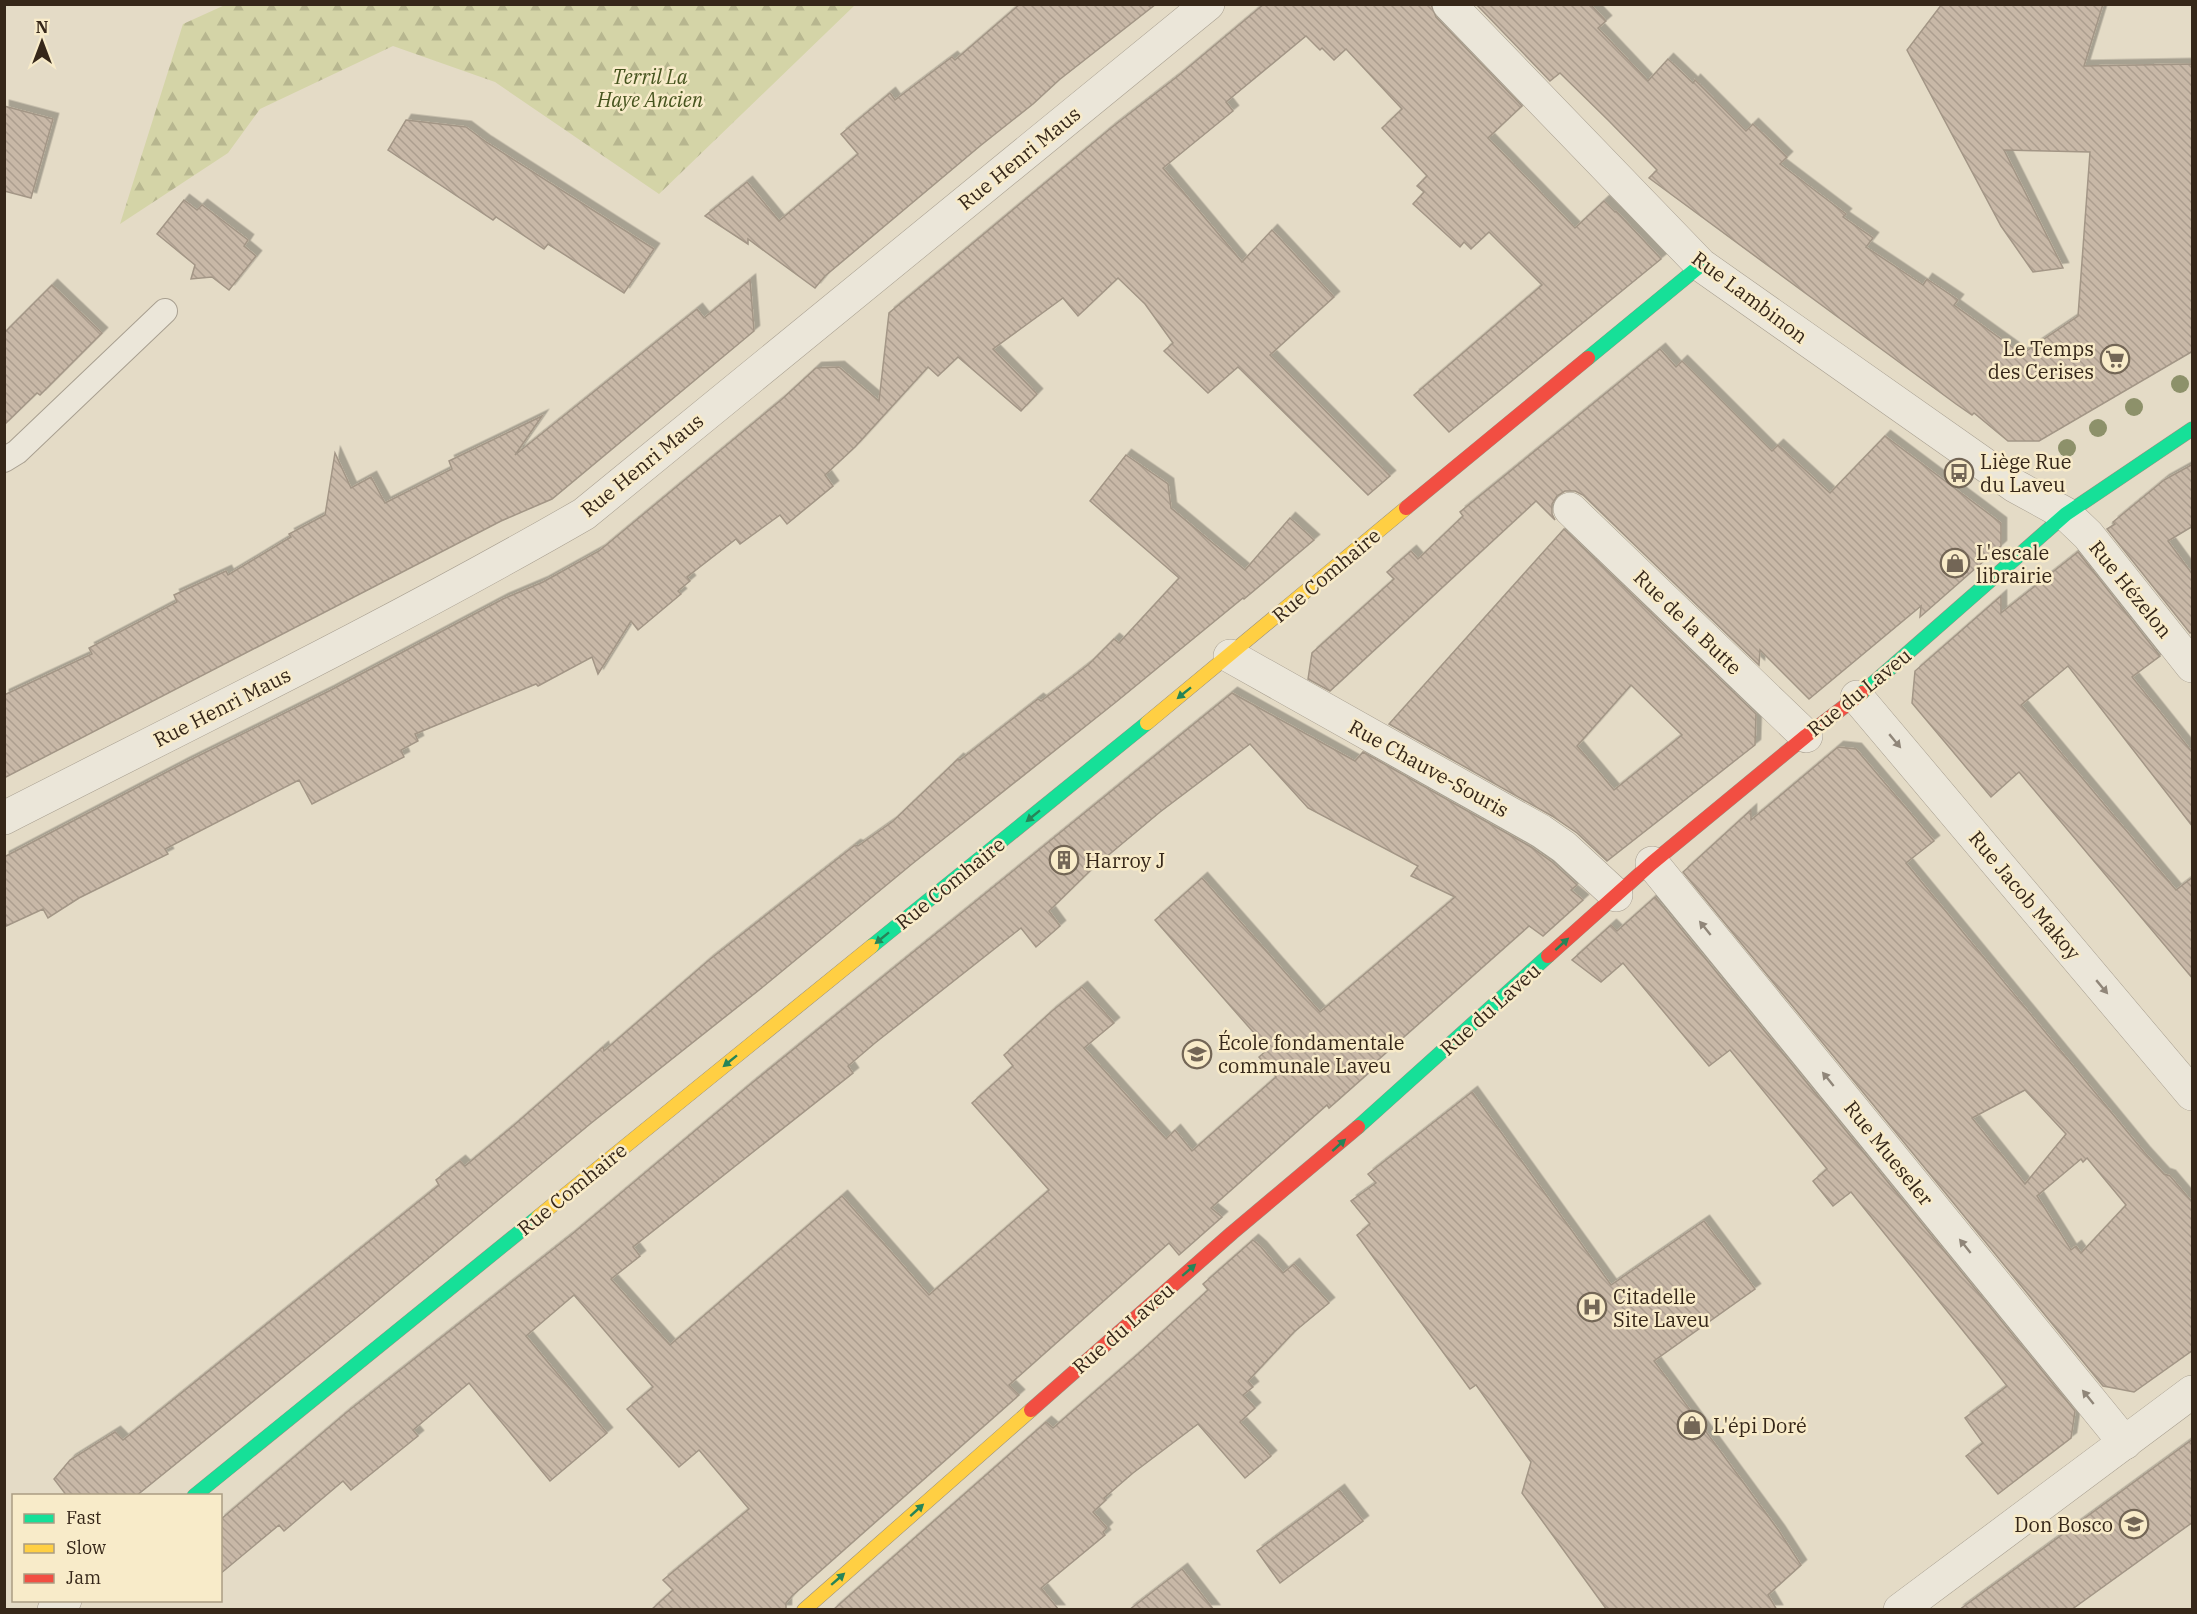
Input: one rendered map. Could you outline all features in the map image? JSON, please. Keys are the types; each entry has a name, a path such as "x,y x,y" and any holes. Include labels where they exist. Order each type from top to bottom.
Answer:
{"street":[{"name":"Rue Henri Maus","path":"4,818 508,558 584,514 1208,4"},
{"name":"Rue Lambinon","path":"1449,4 1701,265 2015,486 2066,514"},
{"name":"Rue Comhaire","path":"196,1494 1230,656 1391,520 1496,436 1701,265"},
{"name":"Rue du Laveu","path":"804,1610 1223,1240 1326,1156 1652,863 1806,735 1857,697 2066,514 2193,429"},
{"name":"Rue de la Butte","path":"1570,509 1806,735"},
{"name":"Rue Hézelon","path":"2066,514 2088,535 2193,666"},
{"name":"Rue Chauve-Souris","path":"1230,656 1541,831 1564,847 1617,895"},
{"name":"Rue Jacob Makoy","path":"1857,697 2193,1094"},
{"name":"Rue Mueseler","path":"1652,863 2125,1443"},
{"path":"1900,1610 2193,1392"}],"lane":[{"path":"4,460 17,452 165,311"}],"green space":[{"name":"Terril La Haye Ancien","path":"225,5 855,5 659,194 495,82 393,46 260,109 228,153 120,224 183,24"}],"building":[{"path":"1020,4 1156,4 1059,80 825,276 815,288 748,239 748,244 705,216 747,182 779,221 858,154 841,134 890,93 895,100 952,57 955,60"},
{"path":"1264,4 1431,4 1436,17 1522,106 1488,138 1575,228 1604,201 1661,259 1449,432 1414,395 1542,285 1489,232 1471,249 1464,242 1460,247 1413,204 1424,192 1417,186 1427,176 1382,128 1402,109 1346,49 1334,60 1306,36 1226,102 1233,111 1163,168 1242,262 1272,230 1334,297 1270,355 1390,476 1368,495 1238,367 1208,393 1164,351 1173,343 1145,304 1118,278 1078,316 1063,298 993,349 1037,394 1021,411 958,357 938,376 928,367 855,447 825,475 833,486 787,524 780,515 740,544 736,539 687,577 690,581 678,591 681,594 638,630 631,621 598,674 592,657 538,686 536,684 415,734 418,741 401,750 404,757 312,804 299,780 165,849 168,854 79,898 48,918 43,909 4,927 4,857 184,763 329,691 503,599 543,582 599,551 781,400 816,368 839,367 879,401 889,313"},
{"path":"1476,4 1590,4 1606,21 1598,28 1648,81 1668,59 1693,83 1695,80 1746,131 1753,124 1787,157 1780,164 1846,214 1843,217 1873,238 1866,247 1923,285 1927,279 1958,300 1954,305 2022,354 2078,316 2090,152 2004,150 2063,268 2033,272 2001,226 1907,50 1942,4 2103,4 2084,66 2193,64 2193,351 2039,441 2008,441 1974,413 1972,415 1956,404 1649,178 1657,170 1608,120 1560,73 1550,81"},
{"path":"4,106 53,119 31,198 4,191"},
{"path":"406,120 466,127 654,249 624,293 548,244 544,249 496,217 493,220 388,150"},
{"path":"184,200 197,210 202,205 248,240 244,246 256,256 229,290 212,277 191,279 195,265 157,234"},
{"path":"750,280 754,331 552,499 501,521 4,778 4,695 92,654 89,648 177,602 174,595 226,571 228,575 291,537 289,534 325,515 335,453 351,488 371,477 385,503 452,469 449,461 542,416 515,455 697,309 704,318"},
{"path":"52,285 102,333 40,395 37,393 4,425 4,333"},
{"path":"1660,349 1676,367 1682,361 1772,451 1778,445 1830,493 1885,436 2001,523 2001,546 1920,617 1921,606 1809,699 1760,650 1759,665 1583,495 1575,491 1565,491 1557,496 1552,504 1552,514 1555,520 1536,501 1330,691 1308,679 1312,653 1394,579 1387,572 1411,551 1418,559 1463,516 1460,512"},
{"path":"1126,455 1168,484 1171,508 1245,570 1290,518 1314,540 1244,599 590,1124 355,1319 138,1494 65,1494 54,1479 70,1460 115,1432 123,1440 439,1185 436,1180 460,1161 465,1166 603,1047 604,1051 709,960 855,845 858,846 892,822 958,759 960,760 1038,699 1041,701 1066,682 1089,664 1114,639 1119,643 1179,578 1090,501"},
{"path":"2193,464 2193,526 2168,541 2193,575 2193,631 2190,633 2107,529 2164,480"},
{"path":"1564,529 1756,714 1755,745 1607,861 1577,833 1552,816 1389,724","holes":["1631,685 1682,735 1614,790 1577,746"]},
{"path":"2078,552 2160,656 2132,677 2193,753 2193,827 2068,666 2021,705 2176,890 2193,877 2193,979 2019,772 1991,797 1912,703 1915,671 2001,596 2001,613"},
{"path":"1232,693 1355,761 1363,752 1531,847 1552,862 1577,885 1571,890 1583,900 1543,936 1529,926 1369,1068 1372,1070 1329,1108 1327,1105 1211,1208 1222,1217 1179,1255 1169,1243 1009,1385 1019,1395 792,1596 786,1603 786,1610 651,1610 673,1590 663,1580 749,1509 699,1450 679,1467 627,1409 653,1387 574,1295 526,1336 607,1433 550,1481 469,1383 413,1430 418,1436 351,1490 343,1481 284,1531 279,1525 222,1572 222,1518 347,1412 571,1235 747,1087","holes":["1250,744 1308,808 1418,866 1411,876 1455,897 1320,1012 1202,878 1155,920 1268,1049 1259,1057 1276,1077 1192,1151 1175,1130 1166,1139 1084,1048 1114,1023 1082,987 1004,1055 1013,1066 972,1103 1049,1190 929,1295 842,1196 670,1345 611,1279 640,1256 633,1247 853,1073 848,1066 1021,928 1036,947 1060,926 1049,911 1093,868 1160,812"]},
{"path":"1838,747 1856,749 1934,841 1906,863 2144,1152 2164,1174 2170,1176 2193,1203 2193,1350 2134,1392 2103,1386 1683,872 1751,810 1751,820","holes":["2025,1090 2066,1134 2025,1184 1972,1118","2087,1158 2126,1205 2081,1253 2076,1246 2071,1250 2037,1196 2081,1159 2083,1162"]},
{"path":"1655,897 2075,1411 2071,1438 1998,1494 1966,1456 1983,1443 1965,1418 2007,1386 1985,1358 1851,1192 1833,1206 1813,1181 1827,1169 1730,1050 1709,1066 1623,963 1601,982 1572,960 1611,925 1617,931"},
{"path":"1472,1092 1611,1285 1704,1221 1755,1289 1654,1361 1779,1531 1801,1565 1768,1595 1777,1610 1607,1610 1522,1493 1531,1462 1476,1385 1470,1389 1357,1235 1370,1224 1351,1201 1376,1183 1368,1174"},
{"path":"1253,1240 1283,1273 1294,1264 1329,1303 1294,1332 1248,1381 1253,1387 1243,1395 1255,1408 1240,1422 1271,1456 1245,1478 1198,1424 1133,1473 1104,1498 1106,1500 1093,1512 1107,1528 1103,1532 1105,1535 1041,1588 1059,1610 833,1610 1046,1422 1053,1428 1138,1354 1208,1290 1203,1284"},
{"name":"Don Bosco","path":"2193,1439 2193,1522 2071,1610 1959,1610"},
{"path":"1339,1490 1363,1521 1280,1583 1257,1551"},
{"path":"1182,1569 1214,1610 1129,1610"}],"traffic: fast":[{"path":"1588,358 1701,265"},
{"path":"1862,693 2066,514 2192,429"},
{"path":"872,946 1147,723"},
{"path":"1358,1127 1548,956"},
{"path":"196,1494 538,1217"}],"traffic: slow":[{"path":"1147,723 1406,508"},
{"path":"538,1217 872,946"},
{"path":"804,1610 1031,1410"}],"traffic: jam":[{"path":"1406,508 1588,358"},
{"path":"1548,956 1652,863 1806,736 1862,693"},
{"path":"1031,1410 1232,1233 1358,1127"}],"place":[{"name":"Le Temps des Cerises","path":"2115,359"},
{"name":"Liège Rue du Laveu","path":"1959,473"},
{"name":"L'escale librairie","path":"1955,563"},
{"name":"Harroy J","path":"1064,860"},
{"name":"École fondamentale communale Laveu","path":"1197,1054"},
{"name":"Citadelle Site Laveu","path":"1592,1307"},
{"name":"L'épi Doré","path":"1692,1425"},
{"name":"Don Bosco","path":"2134,1524"}]}
